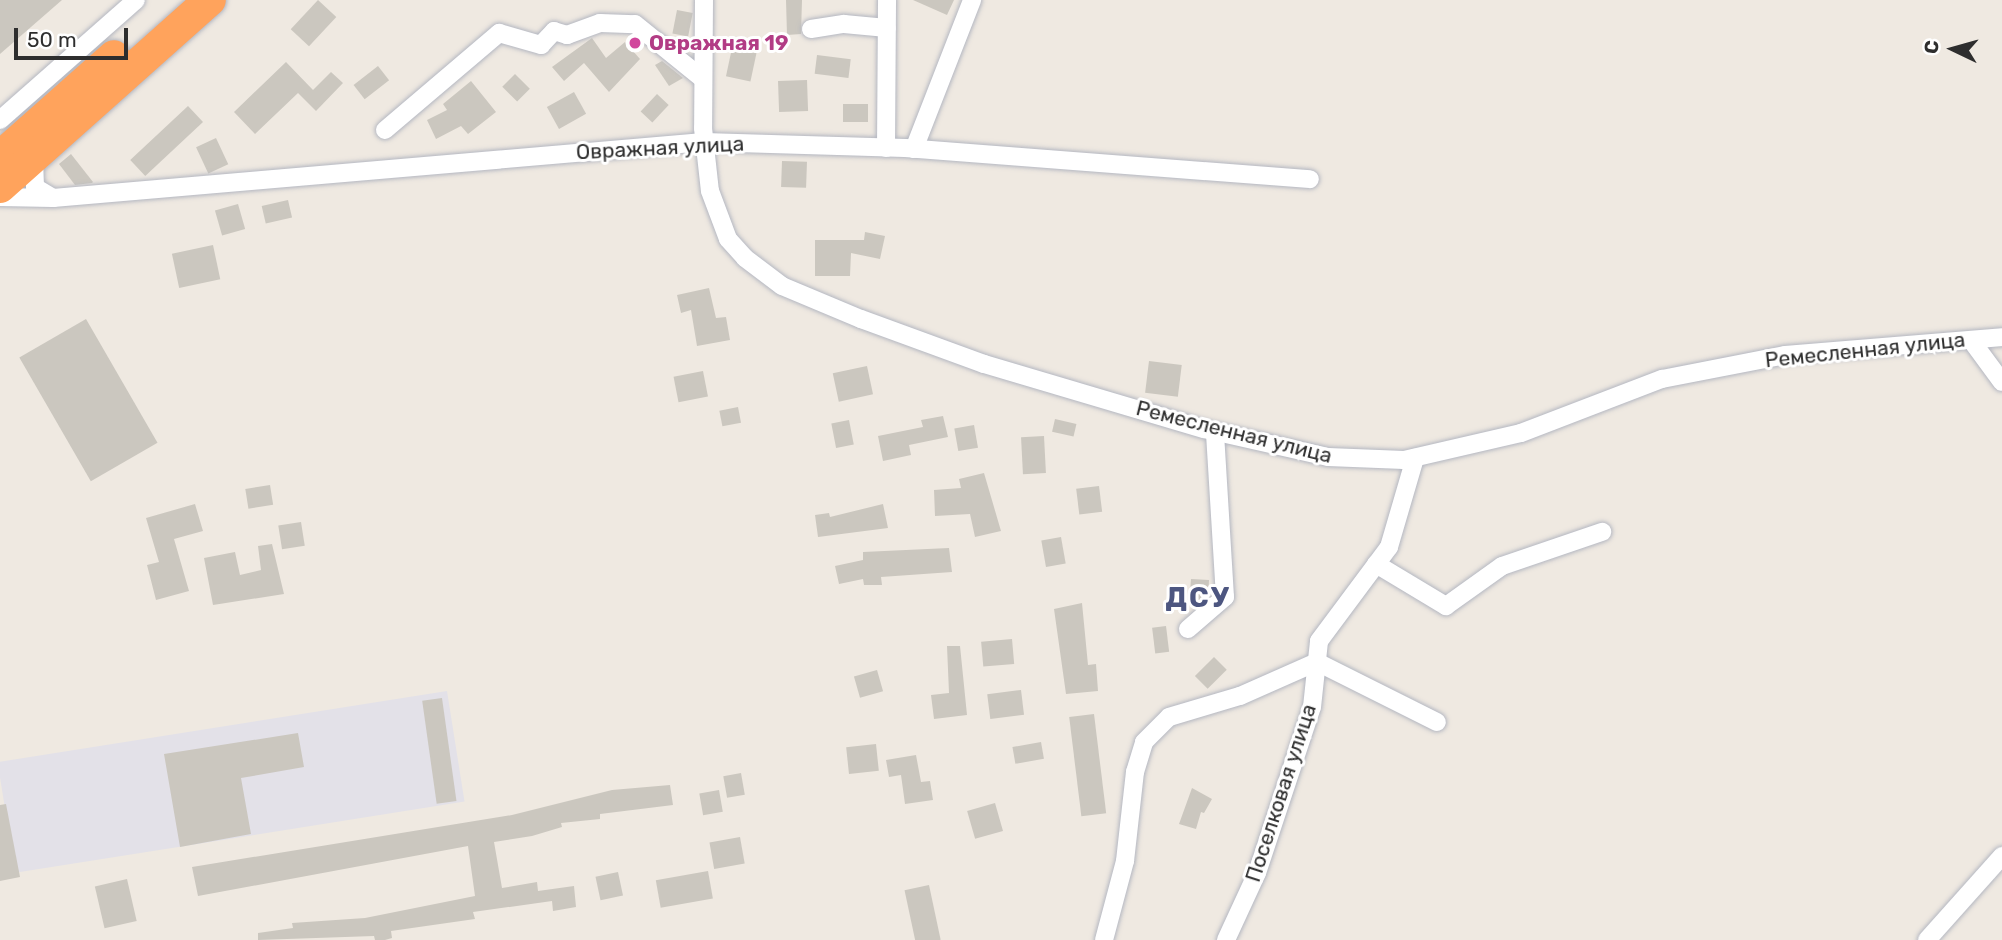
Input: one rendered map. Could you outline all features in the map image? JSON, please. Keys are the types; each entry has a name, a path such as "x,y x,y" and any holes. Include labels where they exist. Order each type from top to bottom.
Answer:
{"highway":[{"path":"0,157 178,0"},
{"path":"0,187 210,0"}],"street":[{"path":"0,120 136,0"},
{"name":"Ремесленная улица","path":"704,0 704,135 709,191 728,239 782,286 984,364 1215,432 1328,457 1415,458 1498,440 1564,419 1628,389 1662,379 1785,355 2002,337"},
{"path":"886,148 887,0"},
{"path":"914,149 972,0"},
{"path":"385,130 499,33 541,45 554,31 568,35 600,23 635,24 704,79"},
{"path":"811,29 844,24 887,28"},
{"name":"Овражная улица","path":"0,197 52,198 704,135 1310,179"},
{"path":"34,157 35,187 52,198"},
{"path":"1971,340 2002,382"},
{"path":"1188,629 1225,597 1215,432"},
{"name":"Поселковая улица","path":"1226,940 1257,873 1312,707 1319,642 1389,547 1415,458"},
{"path":"1376,564 1447,606 1502,566 1602,532"},
{"path":"1104,940 1125,861 1135,772 1144,742 1169,717 1240,696 1317,662 1437,722"},
{"path":"1927,940 2002,856"}],"shaded area":[{"path":"447,691 465,802 15,873 0,762"}],"building":[{"path":"0,0 62,0 0,54"},
{"path":"318,0 336,17 309,46 291,29"},
{"path":"786,0 802,0 801,34 787,35"},
{"path":"913,0 954,0 947,15"},
{"path":"677,10 693,13 688,37 672,34"},
{"path":"592,38 606,58 625,42 640,59 609,92 584,63 564,81 552,67"},
{"path":"732,48 756,53 750,82 726,76"},
{"path":"817,55 851,59 848,78 815,74"},
{"path":"662,61 683,78 669,86 655,65"},
{"path":"286,62 313,90 331,72 343,83 316,111 298,93 255,134 234,112"},
{"path":"378,66 389,80 365,99 354,85"},
{"path":"515,74 530,89 517,102 502,87"},
{"path":"807,80 808,111 779,112 778,81"},
{"path":"471,81 496,112 468,134 461,126 436,139 427,120 447,110 443,104"},
{"path":"574,92 586,114 559,129 547,107"},
{"path":"657,94 669,105 652,122 641,112"},
{"path":"843,104 868,104 868,122 843,122"},
{"path":"188,106 203,122 145,176 130,160"},
{"path":"216,138 228,164 208,174 196,147"},
{"path":"71,154 92,183 75,185 59,164"},
{"path":"782,161 807,162 806,188 781,187"},
{"path":"288,200 292,218 266,224 262,206"},
{"path":"238,204 245,229 222,236 215,211"},
{"path":"865,232 885,236 880,259 851,253 850,276 815,276 815,240 864,240"},
{"path":"213,245 220,279 179,288 172,254"},
{"path":"709,288 716,318 726,317 730,340 697,346 691,310 681,313 677,295"},
{"path":"86,319 158,443 91,481 19,358"},
{"path":"1149,361 1182,365 1178,397 1145,393"},
{"path":"867,366 873,394 839,402 833,373"},
{"path":"703,371 708,397 679,402 674,377"},
{"path":"738,407 741,423 722,426 719,411"},
{"path":"943,416 948,437 909,445 911,455 883,461 878,436 923,427 921,420"},
{"path":"1055,419 1076,424 1074,437 1052,432"},
{"path":"849,420 854,445 836,448 831,423"},
{"path":"974,425 978,448 958,451 954,428"},
{"path":"1044,436 1046,473 1023,474 1021,437"},
{"path":"984,473 1001,531 975,537 970,514 935,516 934,490 961,488 959,479"},
{"path":"270,485 273,505 248,509 245,489"},
{"path":"1099,486 1102,512 1079,515 1076,489"},
{"path":"195,504 203,531 174,539 189,591 156,600 147,565 159,562 146,518"},
{"path":"883,504 888,528 818,537 815,515 829,513 830,517"},
{"path":"301,522 305,546 282,549 278,526"},
{"path":"1061,537 1066,564 1046,567 1041,540"},
{"path":"272,544 284,594 213,605 204,558 235,552 240,575 261,570 258,546"},
{"path":"949,548 952,572 881,577 882,585 864,585 863,579 839,584 835,566 863,560 863,552"},
{"path":"1191,579 1209,580 1208,597 1197,606 1189,606"},
{"path":"1082,603 1088,665 1096,664 1098,691 1066,694 1054,609"},
{"path":"1166,626 1169,652 1155,654 1152,628"},
{"path":"1012,639 1014,664 983,667 981,642"},
{"path":"947,646 960,646 967,715 934,719 931,695 949,693"},
{"path":"1214,657 1227,670 1208,689 1195,676"},
{"path":"877,670 883,691 860,698 854,677"},
{"path":"1021,690 1024,715 990,719 987,694"},
{"path":"442,698 456,801 437,804 422,701"},
{"path":"1094,714 1106,813 1081,816 1069,717"},
{"path":"298,733 304,767 241,778 251,834 180,847 164,754"},
{"path":"1041,742 1044,759 1015,764 1012,747"},
{"path":"876,744 879,771 849,774 846,747"},
{"path":"916,755 921,782 930,781 933,800 905,804 901,775 889,777 886,760"},
{"path":"741,773 745,795 727,798 723,776"},
{"path":"670,785 673,805 600,814 600,819 561,823 562,827 532,836 494,842 502,888 537,882 538,891 574,886 576,907 553,911 552,901 473,912 475,919 391,931 392,938 385,940 375,940 374,936 258,940 258,933 293,928 292,923 365,918 475,896 468,846 198,896 192,867 512,815 612,790"},
{"path":"1192,788 1212,799 1204,813 1201,812 1196,829 1179,824"},
{"path":"719,790 723,812 703,815 699,793"},
{"path":"995,803 1003,831 975,839 967,811"},
{"path":"6,804 20,877 0,881 0,805"},
{"path":"740,837 745,864 714,869 709,842"},
{"path":"708,871 713,899 661,908 656,880"},
{"path":"618,872 623,895 600,900 596,877"},
{"path":"127,879 137,921 105,928 95,886"},
{"path":"929,885 941,940 915,940 905,890"}],"place":[{"name":"Овражная 19","path":"635,43"}],"district":[{"name":"ДСУ","path":"1198,598"}]}
